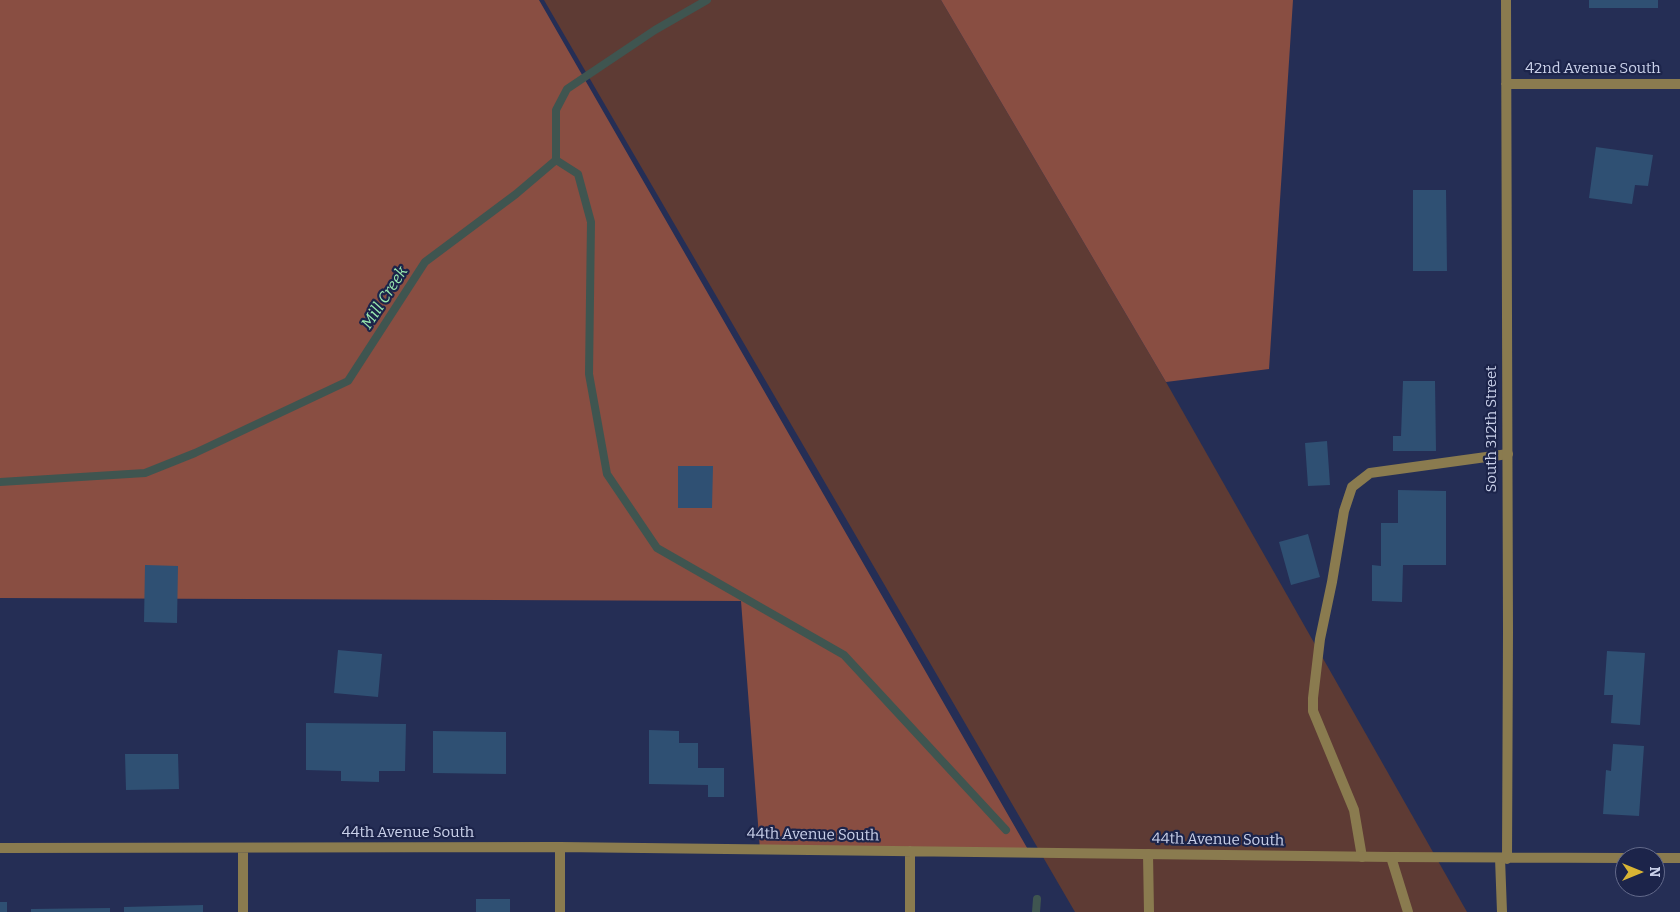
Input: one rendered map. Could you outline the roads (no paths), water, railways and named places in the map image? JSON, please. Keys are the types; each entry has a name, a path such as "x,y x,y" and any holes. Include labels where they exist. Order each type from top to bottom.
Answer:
{"street":[{"name":"South 312th Street","path":"1502,912 1508,642 1506,0"},
{"name":"42nd Avenue South","path":"1506,84 1680,84"},
{"path":"1362,857 1354,810 1313,711 1320,639 1344,512 1352,487 1370,473 1508,454"},
{"path":"560,847 560,912"},
{"name":"44th Avenue South","path":"0,848 560,847 1362,857 1615,858"},
{"path":"243,848 243,912"},
{"path":"910,852 910,912"},
{"path":"1148,854 1149,912"},
{"path":"1391,857 1408,912"},
{"path":"1665,858 1680,858"}],"waterway":[{"name":"Mill Creek","path":"0,482 145,473 195,453 348,381 425,262 516,194 556,160 556,110 567,89 655,30 707,0"},
{"path":"556,160 578,174 591,222 589,374 607,474 657,548 844,655 1006,830"},
{"path":"1036,912 1037,899"}]}
